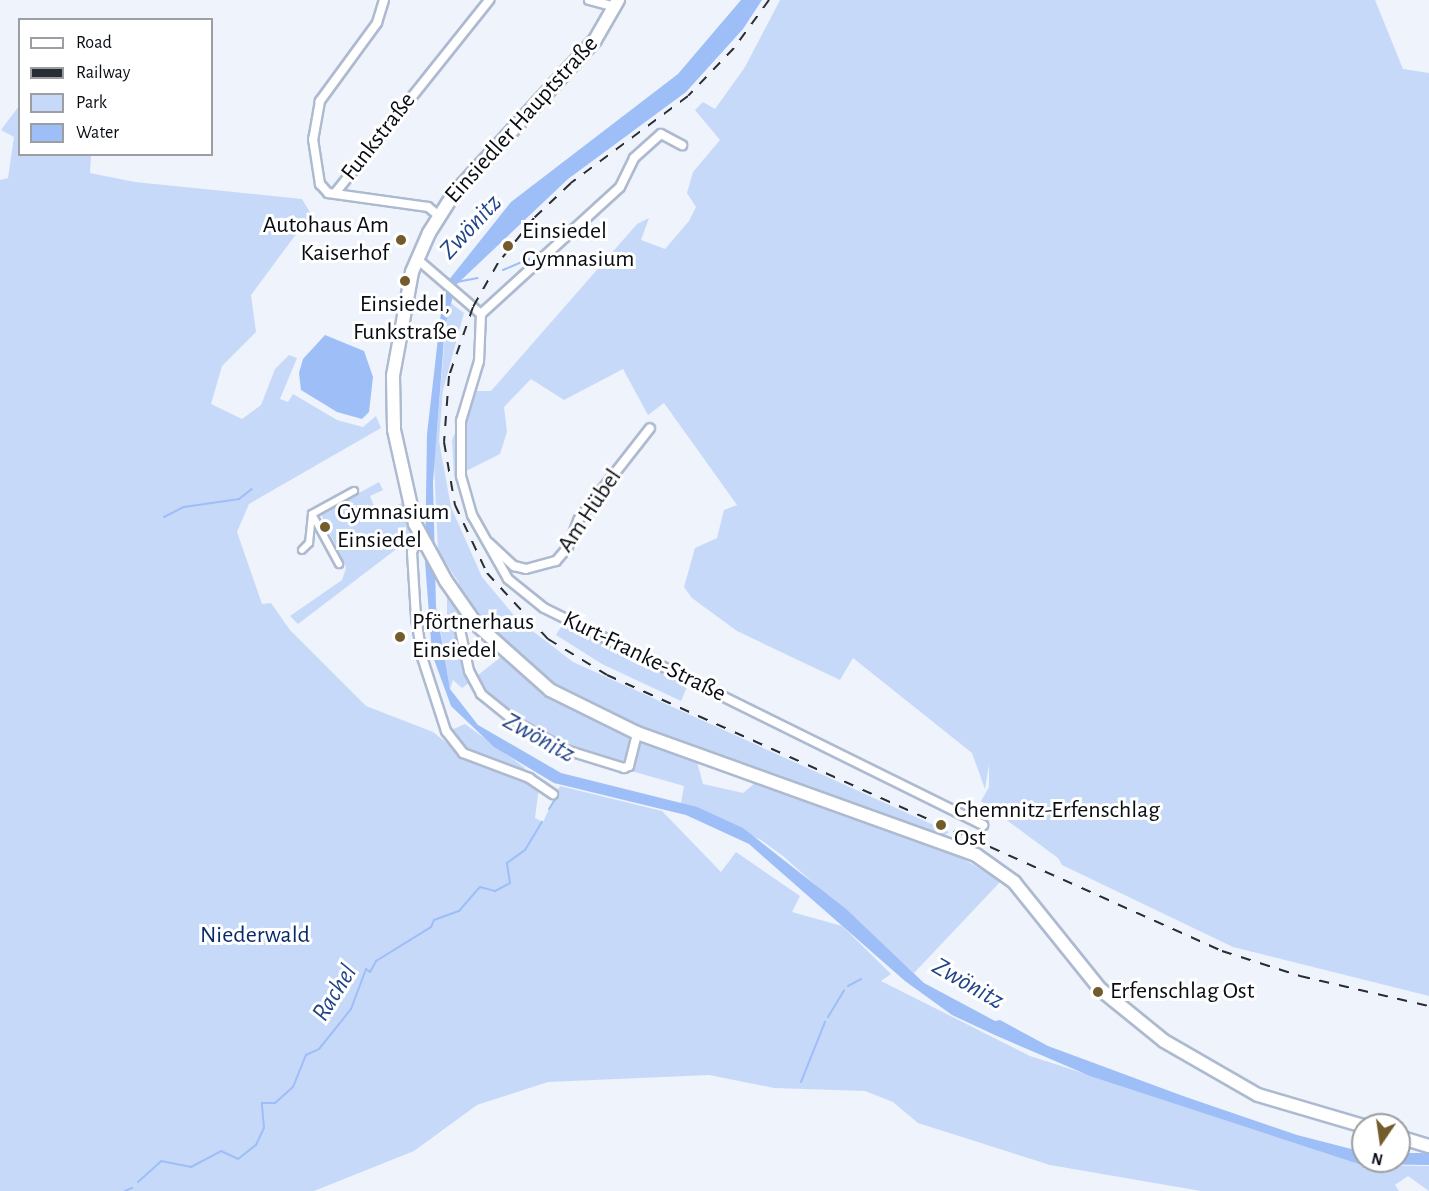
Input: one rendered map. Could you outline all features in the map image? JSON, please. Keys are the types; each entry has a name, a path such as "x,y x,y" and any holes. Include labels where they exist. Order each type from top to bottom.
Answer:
{"main road":[{"name":"Einsiedler Hauptstraße","path":"616,3 595,40 438,215 417,259 399,326 391,400 399,467 419,534 446,581 476,624 550,690 637,733 812,795 990,862 1014,882 1082,970 1164,1041 1258,1095 1351,1122"},
{"path":"1411,1141 1429,1146"}],"street":[{"path":"336,192 328,193 320,184 313,139 316,115 320,101 377,23 384,0"},
{"name":"Funkstraße","path":"438,215 428,207 336,192 489,0"},
{"path":"590,0 616,3"},
{"path":"417,259 481,314 620,187 634,158 661,134 682,145"},
{"name":"Kurt-Franke-Straße","path":"481,314 479,361 461,421 459,451 472,515 508,579 544,608 983,825"},
{"name":"Am Hübel","path":"488,542 520,567 537,569 556,561 568,547 579,519 650,428"},
{"path":"312,514 354,490"},
{"path":"302,550 309,543 312,514"},
{"path":"312,514 339,564"},
{"path":"419,534 411,552 416,618 422,657 446,731 464,753 529,778 553,794"},
{"path":"441,621 459,625 476,624"},
{"path":"459,625 469,671 481,694 517,723 566,750 624,768 629,766 637,733"}],"green space":[{"path":"780,0 1375,0 1403,69 1429,73 1429,996 1233,947 1062,865 1058,858 981,801 989,787 989,764 985,789 972,753 853,658 840,680 737,631 692,598 684,587 695,548 717,538 724,510 737,505 664,403 648,415 623,369 564,400 531,379 504,407 507,432 500,454 454,477 452,440 473,391 491,391 637,224 649,218 641,240 665,249 689,221 696,207 687,193 693,172 720,140 695,110 703,102 715,109 745,67"},
{"name":"Niederwald","path":"18,107 18,156 91,156 90,173 135,182 302,199 311,214 251,295 256,332 222,366 211,404 242,419 261,405 275,369 289,355 297,358 280,399 288,402 293,394 337,420 363,427 376,416 381,428 249,504 237,532 262,604 271,603 290,630 366,706 433,732 463,756 539,787 535,818 543,822 560,786 662,811 721,872 736,852 800,896 792,912 842,926 891,974 881,981 1030,1056 1351,1160 1351,1173 1411,1173 1411,1166 1429,1166 1429,1191 1408,1176 1395,1185 1399,1191 1201,1191 1050,1165 918,1123 893,1102 865,1091 774,1088 709,1075 548,1082 477,1105 414,1151 314,1191 0,1191 0,180 8,178 14,137 1,130"},
{"path":"448,301 464,313 443,390 439,441 451,507 482,577 517,619 573,662 949,832 942,838 943,847 1001,881 914,973 783,856 761,840 681,803 684,786 593,760 494,707 473,680 462,688 453,680 450,689 440,627 459,625 473,679 506,653 550,690 695,754 703,784 743,793 765,775 638,727 552,687 502,642 487,616 447,615 447,598 459,583 438,551 434,463"},
{"path":"379,482 383,490 370,496 377,514 402,503 412,531 407,541 298,624 290,616 342,580 346,568 321,514"},
{"path":"564,622 689,682 681,701 602,664 556,635"},
{"path":"465,724 525,768 522,773 467,752 449,731"}],"water":[{"path":"741,0 762,0 743,29 686,92 568,179 456,285 445,326 433,482 436,607 450,689 478,725 561,773 697,807 743,828 846,909 924,983 995,1021 1000,1020 1048,1046 1183,1096 1297,1135 1351,1149 1351,1161 1090,1076 952,1015 905,981 749,844 686,815 554,783 494,747 451,706 432,654 425,561 427,434 444,286 511,202 678,74"},
{"path":"325,335 364,351 373,377 369,412 362,419 337,412 301,390 299,373 303,359"},
{"path":"1411,1153 1429,1154 1429,1165 1411,1165"}],"waterway":[{"path":"503,270 531,258"},
{"path":"457,282 478,278"},
{"path":"164,517 184,507 239,499 252,489"},
{"name":"Rachel","path":"549,809 556,798"},
{"name":"Rachel","path":"138,1182 161,1161 191,1167 221,1151 238,1159 256,1145 264,1128 262,1103 275,1103 293,1087 306,1055 319,1049 351,1009 366,969 370,972 376,961 431,927 434,920 459,911 480,887 495,891 510,883 507,863 525,850 542,822"},
{"path":"848,986 861,979"},
{"path":"828,1017 844,990"},
{"path":"801,1082 825,1022"},
{"name":"Rachel","path":"125,1191 132,1188"}],"railway":[{"path":"769,0 734,48 688,96 571,183 534,218 498,263 473,307 449,376 444,442 455,505 487,573 548,639 607,675 1222,951 1300,976 1429,1006"}],"place":[{"name":"Autohaus Am Kaiserhof","path":"401,240"},
{"name":"Einsiedel Gymnasium","path":"508,246"},
{"name":"Einsiedel, Funkstraße","path":"405,281"},
{"name":"Gymnasium Einsiedel","path":"325,527"},
{"name":"Pförtnerhaus Einsiedel","path":"400,637"},
{"name":"Chemnitz-Erfenschlag Ost","path":"941,825"},
{"name":"Erfenschlag Ost","path":"1098,992"}],"water label":[{"name":"Zwönitz","path":"471,227"},
{"name":"Zwönitz","path":"539,738"},
{"name":"Zwönitz","path":"968,984"}]}
